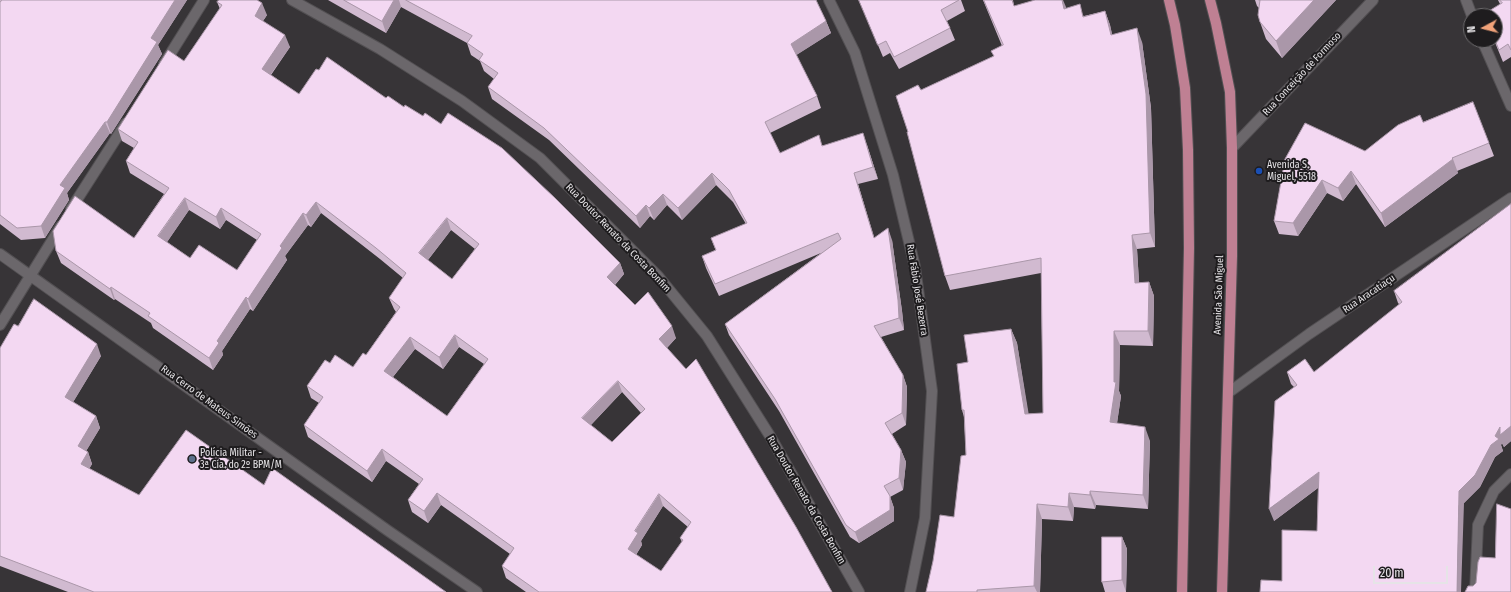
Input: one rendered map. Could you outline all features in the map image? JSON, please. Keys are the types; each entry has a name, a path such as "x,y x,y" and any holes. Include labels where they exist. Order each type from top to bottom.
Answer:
{"main road":[{"path":"1169,0 1175,25 1185,88 1188,150 1189,256 1182,592"},
{"name":"Avenida São Miguel","path":"1210,0 1230,92 1232,148 1232,256 1222,592"}],"street":[{"path":"157,74 204,0"},
{"name":"Rua Doutor Renato da Costa Bonfim","path":"292,0 380,49 462,101 540,158 658,276 707,336 770,436 859,592"},
{"name":"Rua Fábio José Bezerra","path":"829,0 855,53 893,175 915,267 932,391 925,518 910,592"},
{"name":"Rua Conceição de Formoso","path":"1232,148 1373,0"},
{"path":"1486,48 1511,106"},
{"path":"0,325 30,274 132,114"},
{"name":"Rua Aracatiaçu","path":"1228,393 1309,334 1511,198"},
{"name":"Rua Cerro de Mateus Simões","path":"0,254 387,530 477,592"},
{"path":"1475,592 1478,525 1494,491 1511,474"}],"building":[{"path":"2,0 175,0 151,38 157,42 107,122 105,122 60,185 65,188 41,226 17,228 0,215 0,3"},
{"path":"219,0 257,0 262,3 255,16 285,35 262,69 299,94 316,69 319,70 327,57 386,98 388,96 404,107 405,105 423,116 425,113 441,124 448,113 502,148 555,198 620,263 607,277 635,305 648,292 672,326 659,339 686,369 696,359 796,527 832,592 539,592 502,566 514,548 437,493 424,511 408,500 423,479 382,449 367,471 304,425 323,397 307,386 325,360 330,363 335,355 353,367 363,353 366,355 400,307 389,298 406,273 316,202 306,215 303,213 280,246 282,248 248,299 246,297 217,341 219,343 209,358 148,316 150,313 111,287 110,289 56,251 53,231 75,196 134,238 169,188 126,161 138,142 118,129 168,50 184,61 222,5 217,2","holes":["185,198 216,217 221,208 261,234 237,270 199,245 190,258 158,236","447,218 479,244 452,279 419,253","455,335 488,359 447,416 384,371 410,337 439,357","618,381 645,409 612,442 582,418","659,494 691,522 680,538 683,540 661,571 628,549 638,533 635,531"]},
{"path":"344,0 394,0 382,21"},
{"path":"406,0 816,0 826,21 791,44 817,96 765,122 780,153 819,135 822,146 863,133 873,167 854,173 874,238 888,228 898,300 899,318 874,326 903,375 902,413 885,423 901,450 899,478 884,486 890,496 890,510 855,532 846,525 775,399 725,324 841,239 838,233 715,284 702,256 716,250 711,238 747,223 729,190 712,173 678,208 663,194 649,208 646,205 636,216 544,128 488,87 498,73 479,60 483,54 467,43 472,36"},
{"path":"859,0 959,0 941,10 950,28 894,57 886,41 878,45"},
{"path":"984,0 1012,0 1014,6 1035,0 1062,0 1064,9 1080,4 1083,17 1105,11 1111,35 1137,28 1146,94 1150,233 1132,235 1135,283 1149,282 1148,331 1114,331 1114,382 1116,382 1110,422 1145,427 1143,495 1090,491 1090,495 1069,493 1068,507 1037,504 1034,586 977,590 977,592 926,592 933,561 940,515 954,517 961,456 966,455 964,410 962,410 957,364 968,362 964,335 1011,329 1025,414 1043,413 1041,258 945,276 908,132 896,96 918,85 921,90 994,56 991,51 1003,45"},
{"path":"1260,0 1314,0 1276,41 1260,22 1258,15"},
{"path":"1500,0 1511,0 1511,50 1508,44 1503,47 1503,8 1494,8 1502,3"},
{"path":"1473,102 1489,143 1452,158 1453,159 1381,213 1351,171 1338,188 1322,180 1293,223 1274,221 1285,159 1305,123 1365,151 1398,125 1420,115 1423,122"},
{"path":"1511,204 1511,426 1500,435 1500,427 1495,436 1499,439 1491,445 1475,475 1459,491 1457,592 1260,592 1261,580 1282,581 1282,530 1317,531 1319,472 1269,509 1275,401 1297,385 1287,372 1305,359 1314,372 1402,302 1394,291"},
{"path":"34,299 97,344 65,397 96,416 78,446 88,452 81,464 139,495 186,430 264,485 272,468 446,592 94,592 0,556 0,348 14,324 18,326"},
{"path":"1497,504 1511,509 1511,592 1465,592 1468,586 1473,586 1476,583 1478,562 1480,557 1495,558"},
{"path":"1102,537 1122,537 1122,580 1102,582"}],"place":[{"name":"Avenida S. Miguel, 5518","path":"1259,171"},
{"name":"Polícia Militar - 3ª Cia. do 2º BPM/M","path":"192,459"}]}
